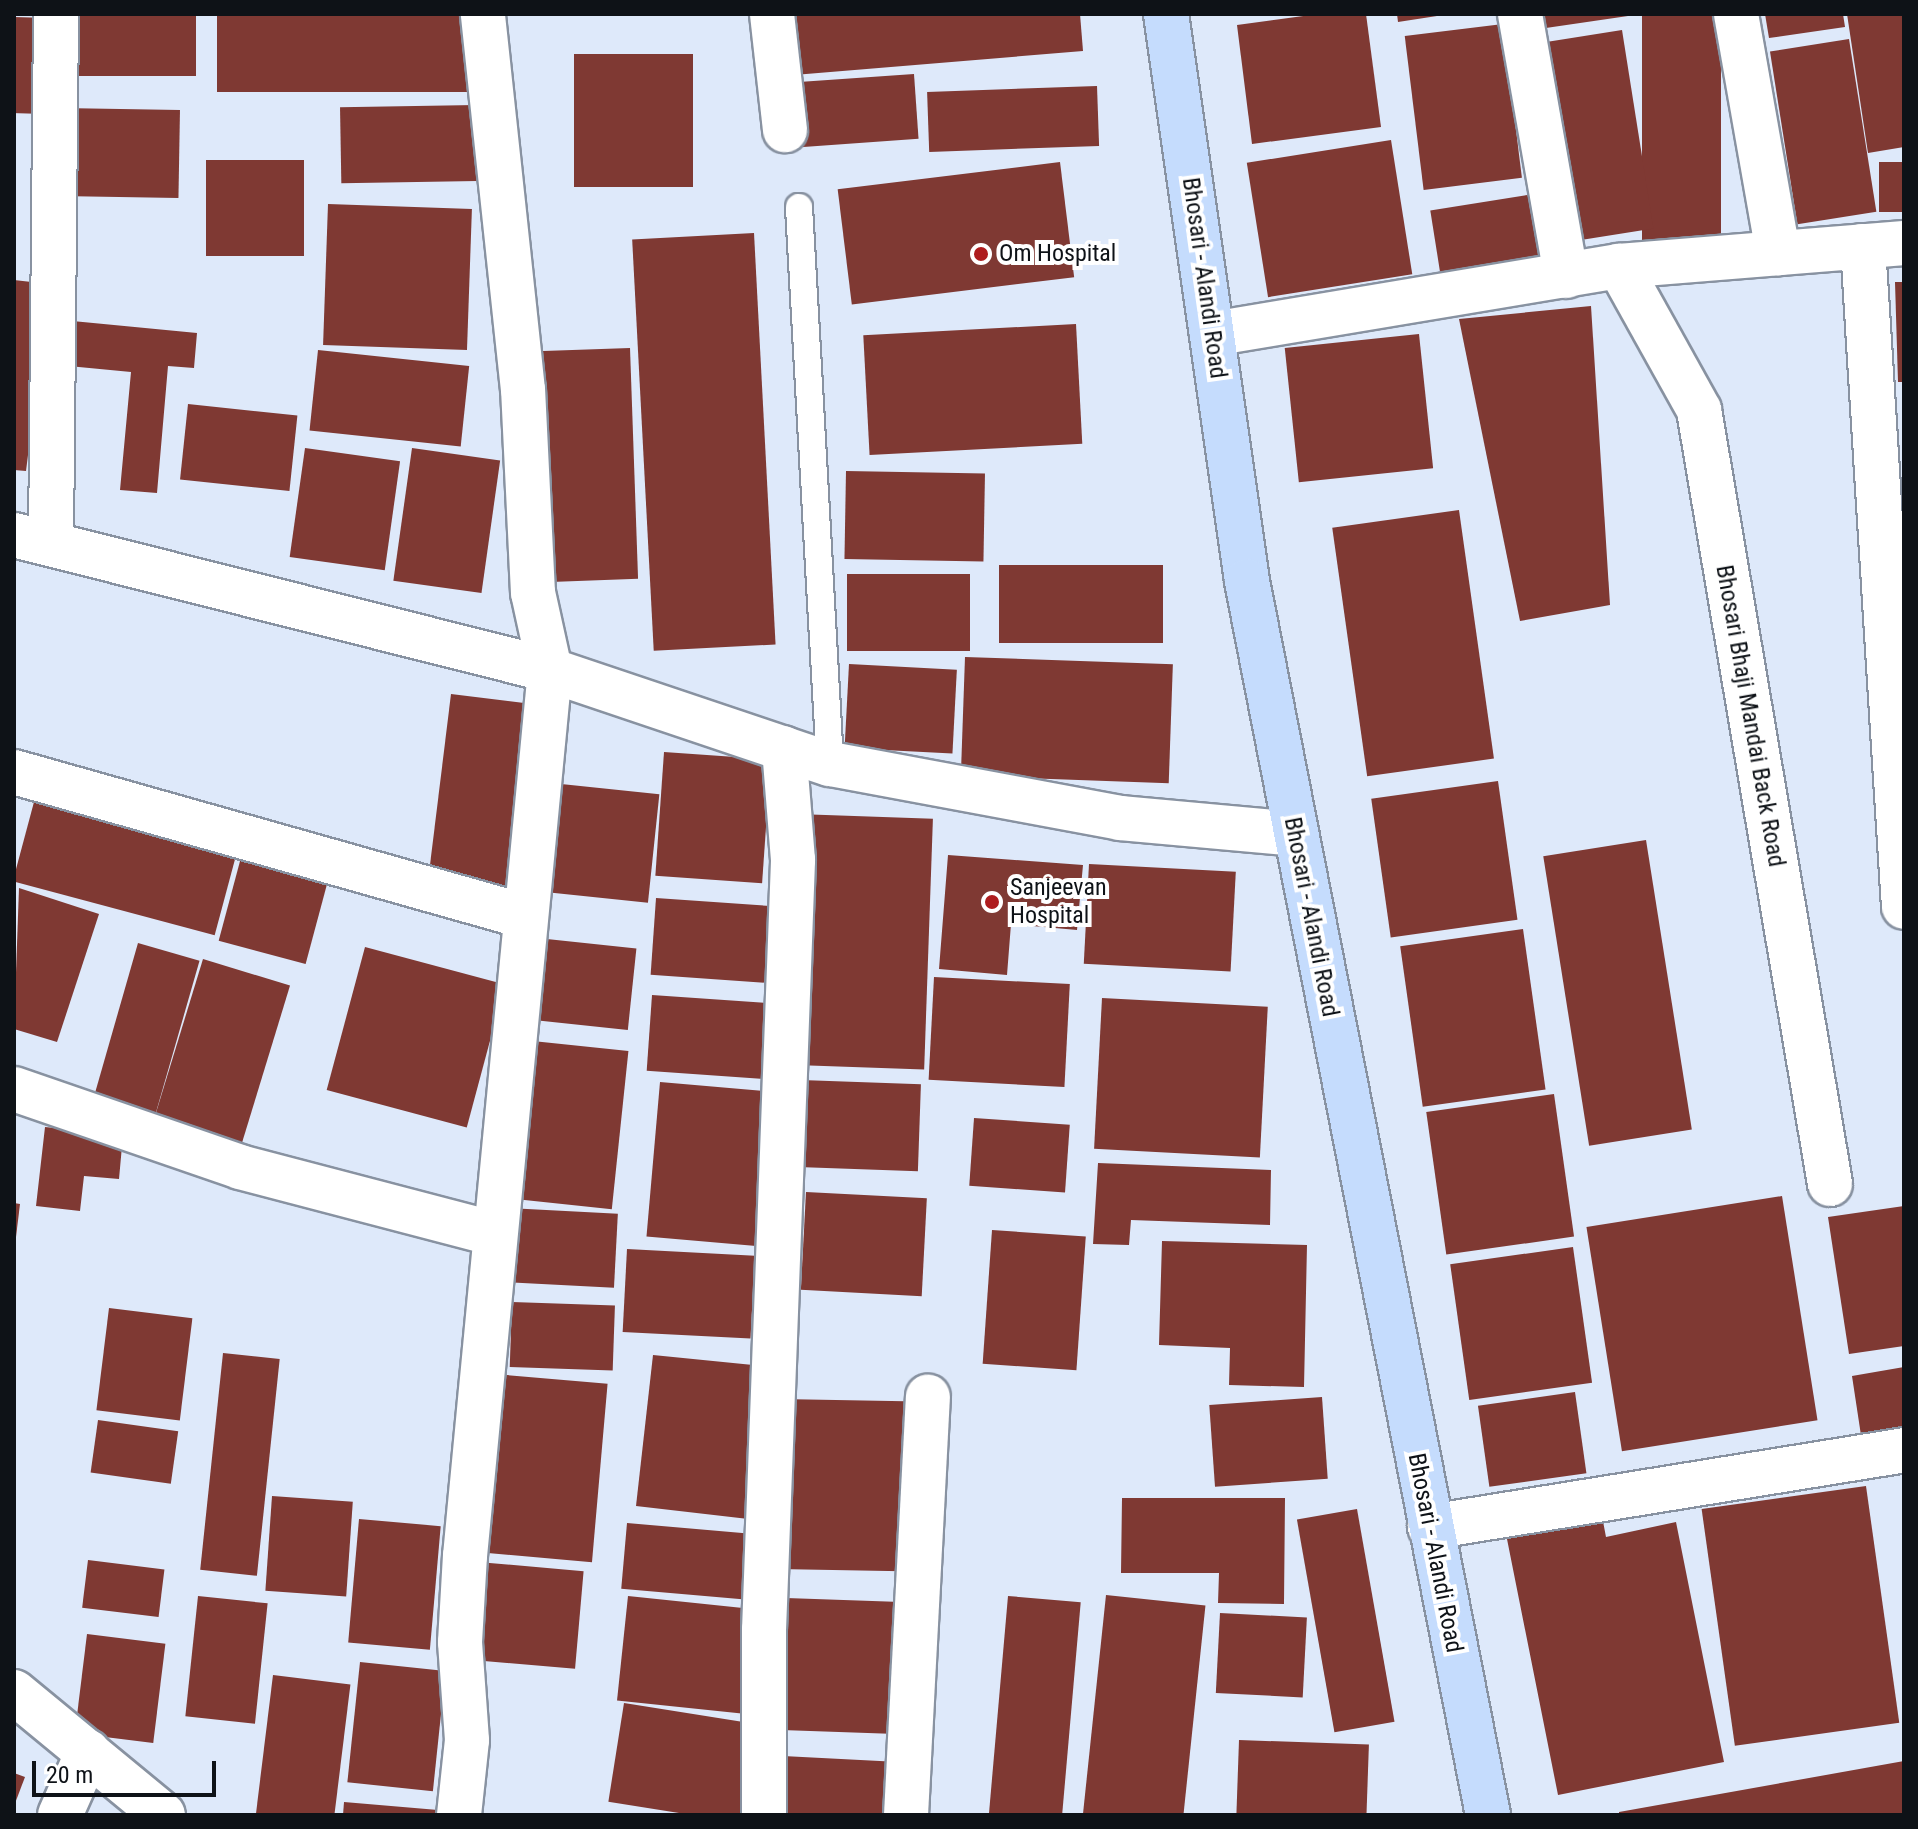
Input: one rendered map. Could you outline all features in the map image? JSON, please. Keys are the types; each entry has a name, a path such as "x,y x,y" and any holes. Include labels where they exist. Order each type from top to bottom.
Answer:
{"main road":[{"name":"Bhosari - Alandi Road","path":"1166,14 1247,581 1488,1815"}],"street":[{"path":"56,14 32,539 550,670 830,764 1120,818 1295,834"},
{"path":"459,1815 467,1740 462,1599 491,1233 550,670 533,593 523,390 483,14"},
{"path":"772,14 785,130"},
{"path":"1520,14 1566,276"},
{"path":"1736,14 1778,253"},
{"path":"1212,334 1619,266 1883,245 1904,907"},
{"name":"Bhosari Bhaji Mandai Back Road","path":"1619,266 1699,410 1830,1184"},
{"path":"764,1815 764,1630 793,860 784,748"},
{"path":"14,772 524,916"},
{"path":"14,1089 240,1167 491,1233"},
{"path":"906,1815 928,1397"},
{"path":"1430,1527 1904,1450"},
{"path":"14,1692 163,1815"},
{"path":"60,1815 88,1752"}],"lane":[{"path":"799,207 830,764"}],"building":[{"path":"76,14 196,14 196,76 76,76"},
{"path":"217,14 467,14 467,92 217,92"},
{"path":"790,14 1080,14 1083,51 794,75"},
{"path":"1318,14 1366,14 1381,127 1252,144 1237,25"},
{"path":"1397,14 1437,14 1437,16 1398,22"},
{"path":"1537,14 1627,14 1628,16 1539,29"},
{"path":"1642,14 1721,14 1721,243 1642,243"},
{"path":"1765,14 1843,14 1845,27 1769,38"},
{"path":"1847,14 1904,14 1904,147 1868,153"},
{"path":"14,17 39,18 36,114 14,113"},
{"path":"1503,24 1522,178 1424,190 1405,36"},
{"path":"1622,30 1653,229 1571,242 1540,43"},
{"path":"1849,39 1876,212 1797,224 1770,52"},
{"path":"574,54 693,54 693,187 574,187"},
{"path":"914,74 919,139 793,148 788,83"},
{"path":"1097,86 1099,146 929,152 927,92"},
{"path":"476,105 477,181 341,183 340,107"},
{"path":"61,108 180,110 178,198 59,196"},
{"path":"1391,140 1412,274 1268,297 1247,163"},
{"path":"206,160 304,160 304,256 206,256"},
{"path":"1060,162 1074,277 852,304 838,189"},
{"path":"1879,162 1904,162 1904,212 1879,212"},
{"path":"1534,194 1544,256 1440,273 1430,210"},
{"path":"328,204 472,209 467,350 323,345"},
{"path":"754,233 776,644 654,651 632,239"},
{"path":"14,280 49,284 26,471 14,470"},
{"path":"1895,282 1904,282 1904,382 1898,382"},
{"path":"1591,306 1610,605 1520,621 1459,319"},
{"path":"62,320 197,333 194,368 168,366 157,493 120,490 131,372 58,365"},
{"path":"1076,324 1082,444 870,455 863,335"},
{"path":"1419,334 1433,468 1299,482 1285,348"},
{"path":"630,348 638,579 537,582 529,352"},
{"path":"318,350 469,366 461,446 310,431"},
{"path":"188,404 297,415 289,491 180,480"},
{"path":"305,448 400,461 385,570 290,557"},
{"path":"412,448 500,460 481,593 393,581"},
{"path":"846,471 985,473 983,561 844,559"},
{"path":"1459,510 1494,759 1367,776 1332,528"},
{"path":"999,565 1163,565 1163,643 999,643"},
{"path":"847,574 970,574 970,651 847,651"},
{"path":"965,657 1173,664 1169,783 961,776"},
{"path":"849,664 957,670 952,754 845,748"},
{"path":"451,694 542,705 520,890 428,879"},
{"path":"664,752 771,759 762,883 655,876"},
{"path":"1498,781 1517,920 1391,937 1371,799"},
{"path":"542,782 659,794 648,903 531,890"},
{"path":"34,802 236,856 215,935 14,882"},
{"path":"797,814 933,819 924,1070 788,1065"},
{"path":"1646,840 1692,1129 1589,1146 1543,856"},
{"path":"243,850 330,873 306,964 219,941"},
{"path":"948,855 1083,865 1077,930 1011,924 1007,975 939,969"},
{"path":"1089,864 1236,872 1231,972 1084,964"},
{"path":"19,888 99,914 57,1042 14,1029"},
{"path":"656,898 775,906 769,983 651,975"},
{"path":"1523,929 1546,1089 1423,1107 1400,946"},
{"path":"528,937 636,948 628,1030 519,1019"},
{"path":"138,943 200,961 154,1118 93,1101"},
{"path":"365,947 505,985 467,1127 327,1090"},
{"path":"203,959 290,986 239,1154 152,1127"},
{"path":"934,977 1070,984 1064,1087 929,1080"},
{"path":"652,995 774,1004 768,1079 647,1071"},
{"path":"1102,998 1268,1007 1260,1157 1094,1149"},
{"path":"523,1040 628,1051 612,1209 506,1198"},
{"path":"801,1080 921,1084 918,1171 798,1167"},
{"path":"660,1082 773,1092 759,1246 646,1236"},
{"path":"1554,1094 1574,1237 1446,1255 1426,1112"},
{"path":"974,1118 1070,1125 1065,1193 969,1186"},
{"path":"45,1127 123,1135 119,1179 84,1176 80,1211 36,1206"},
{"path":"1098,1163 1271,1170 1270,1225 1131,1220 1129,1245 1093,1244"},
{"path":"806,1192 927,1198 922,1296 801,1290"},
{"path":"1782,1196 1818,1420 1622,1451 1586,1227"},
{"path":"14,1203 20,1204 16,1237 14,1237"},
{"path":"1904,1206 1904,1346 1849,1354 1828,1217"},
{"path":"507,1208 618,1214 614,1288 503,1282"},
{"path":"992,1230 1086,1237 1076,1370 983,1364"},
{"path":"1162,1241 1307,1245 1304,1387 1229,1385 1230,1348 1159,1345"},
{"path":"1573,1247 1592,1383 1469,1400 1450,1264"},
{"path":"627,1249 755,1256 750,1339 623,1332"},
{"path":"512,1302 615,1306 613,1371 510,1367"},
{"path":"109,1308 192,1318 180,1420 96,1410"},
{"path":"223,1353 280,1359 257,1576 200,1570"},
{"path":"653,1355 753,1365 757,1520 636,1506"},
{"path":"1904,1367 1904,1435 1862,1442 1852,1376"},
{"path":"495,1374 608,1384 592,1562 479,1552"},
{"path":"1575,1392 1586,1473 1489,1487 1478,1406"},
{"path":"1322,1397 1328,1479 1215,1487 1209,1405"},
{"path":"780,1399 905,1401 902,1571 777,1569"},
{"path":"98,1420 178,1431 171,1484 91,1472"},
{"path":"1866,1486 1899,1723 1735,1746 1702,1509"},
{"path":"272,1496 353,1502 346,1596 265,1591"},
{"path":"1122,1498 1285,1498 1284,1604 1218,1603 1219,1573 1121,1573"},
{"path":"1357,1509 1395,1722 1334,1732 1297,1520"},
{"path":"1602,1516 1606,1537 1676,1522 1724,1762 1558,1795 1506,1534"},
{"path":"359,1519 441,1526 430,1650 348,1643"},
{"path":"627,1523 759,1535 754,1600 621,1589"},
{"path":"88,1560 164,1569 159,1617 82,1608"},
{"path":"478,1562 584,1571 575,1669 469,1660"},
{"path":"1106,1595 1205,1605 1183,1815 1083,1815"},
{"path":"198,1596 268,1603 255,1724 185,1716"},
{"path":"628,1596 757,1610 746,1714 617,1700"},
{"path":"1008,1596 1081,1602 1062,1815 989,1815"},
{"path":"786,1598 901,1602 896,1734 781,1730"},
{"path":"1220,1613 1307,1618 1303,1697 1216,1693"},
{"path":"87,1634 165,1644 153,1743 75,1733"},
{"path":"360,1662 446,1671 433,1791 347,1782"},
{"path":"273,1675 350,1685 334,1815 256,1815"},
{"path":"624,1703 754,1724 740,1815 692,1815 608,1802"},
{"path":"1239,1740 1369,1745 1366,1815 1236,1815"},
{"path":"783,1756 904,1762 901,1815 780,1815"},
{"path":"1904,1761 1904,1815 1619,1815 1619,1812"},
{"path":"14,1773 25,1777 14,1806"},
{"path":"344,1802 438,1810 437,1815 343,1815"}],"place":[{"name":"Om Hospital","path":"981,254"},
{"name":"Sanjeevan Hospital","path":"992,902"}]}
